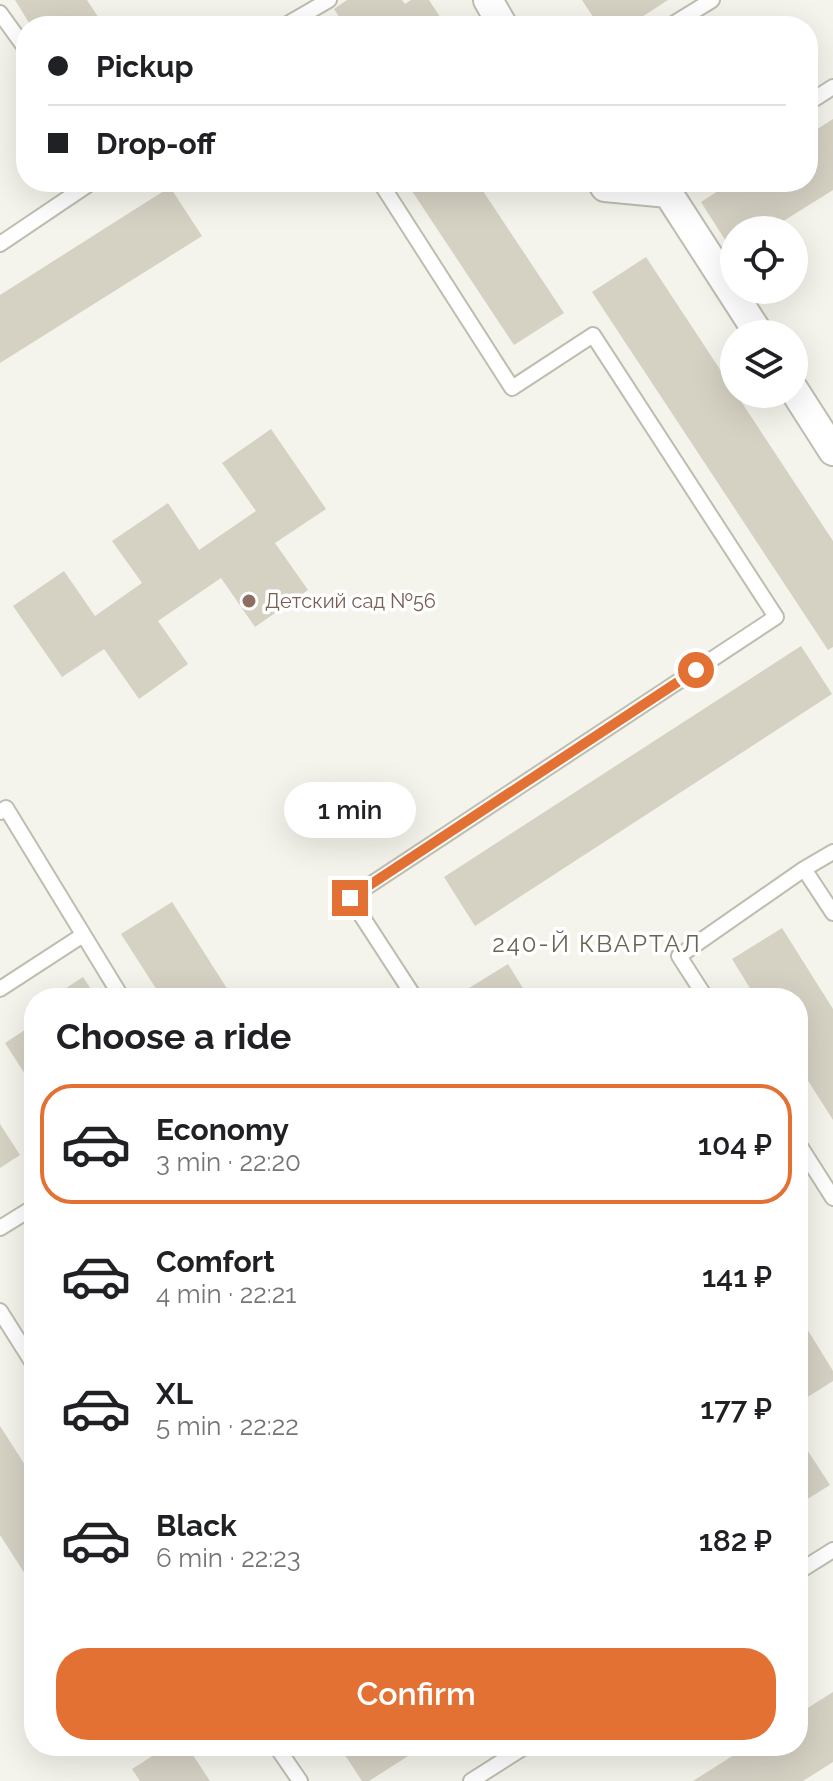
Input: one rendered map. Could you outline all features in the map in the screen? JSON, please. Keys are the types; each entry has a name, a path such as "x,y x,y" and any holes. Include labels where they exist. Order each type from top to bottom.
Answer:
{"street":[{"path":"673,192 751,320"},
{"path":"806,408 833,451"}],"lane":[{"path":"301,16 329,0"},
{"path":"686,16 712,0"},
{"path":"0,13 16,35"},
{"path":"0,244 77,192"},
{"path":"386,192 512,388 593,335 776,617 350,898 408,988"},
{"path":"0,812 6,808 116,988"},
{"path":"700,988 679,956 833,852"},
{"path":"804,869 833,913"},
{"path":"0,989 83,935"},
{"path":"808,1159 833,1198"},
{"path":"0,1228 24,1213"},
{"path":"0,1311 24,1349"},
{"path":"808,1566 833,1550"},
{"path":"283,1756 300,1781"},
{"path":"471,1781 510,1756"}],"building":[{"path":"15,0 87,0 97,16 25,16"},
{"path":"347,0 402,0 405,4 411,0 429,0 439,16 339,16 334,9"},
{"path":"582,0 668,0 643,16 592,16"},
{"path":"833,119 833,190 791,216 720,216 720,232 701,202 716,192 818,192 818,129"},
{"path":"162,192 173,192 202,236 0,363 0,295"},
{"path":"413,192 484,192 564,313 514,345"},
{"path":"646,257 720,369 720,408 745,408 833,541 833,647 828,650 592,292"},
{"path":"271,429 326,509 275,543 308,590 255,627 221,578 158,621 188,664 139,699 104,649 62,677 13,606 64,571 95,616 142,583 112,541 168,503 199,550 256,511 222,463"},
{"path":"801,646 832,694 475,926 444,877"},
{"path":"172,902 227,988 156,988 121,934"},
{"path":"782,928 833,1009 833,1120 808,1081 808,988 750,988 732,959"},
{"path":"508,964 523,988 469,988"},
{"path":"83,977 90,988 66,988"},
{"path":"24,1031 24,1072 5,1043"},
{"path":"0,1124 20,1155 0,1168"},
{"path":"808,1330 833,1371 833,1381 808,1397"},
{"path":"0,1426 24,1463 24,1572 0,1535"},
{"path":"808,1451 830,1485 808,1499"},
{"path":"833,1692 833,1762 803,1781 693,1781 732,1756 808,1756 808,1708"},
{"path":"152,1756 194,1756 210,1781 140,1781 132,1769"},
{"path":"346,1756 408,1756 369,1781 362,1781"}],"place":[{"name":"Детский сад №56","path":"249,601"}],"district":[{"name":"240-Й КВАРТАЛ","path":"597,944"}],"route":[{"path":"350,898 696,670"}]}
